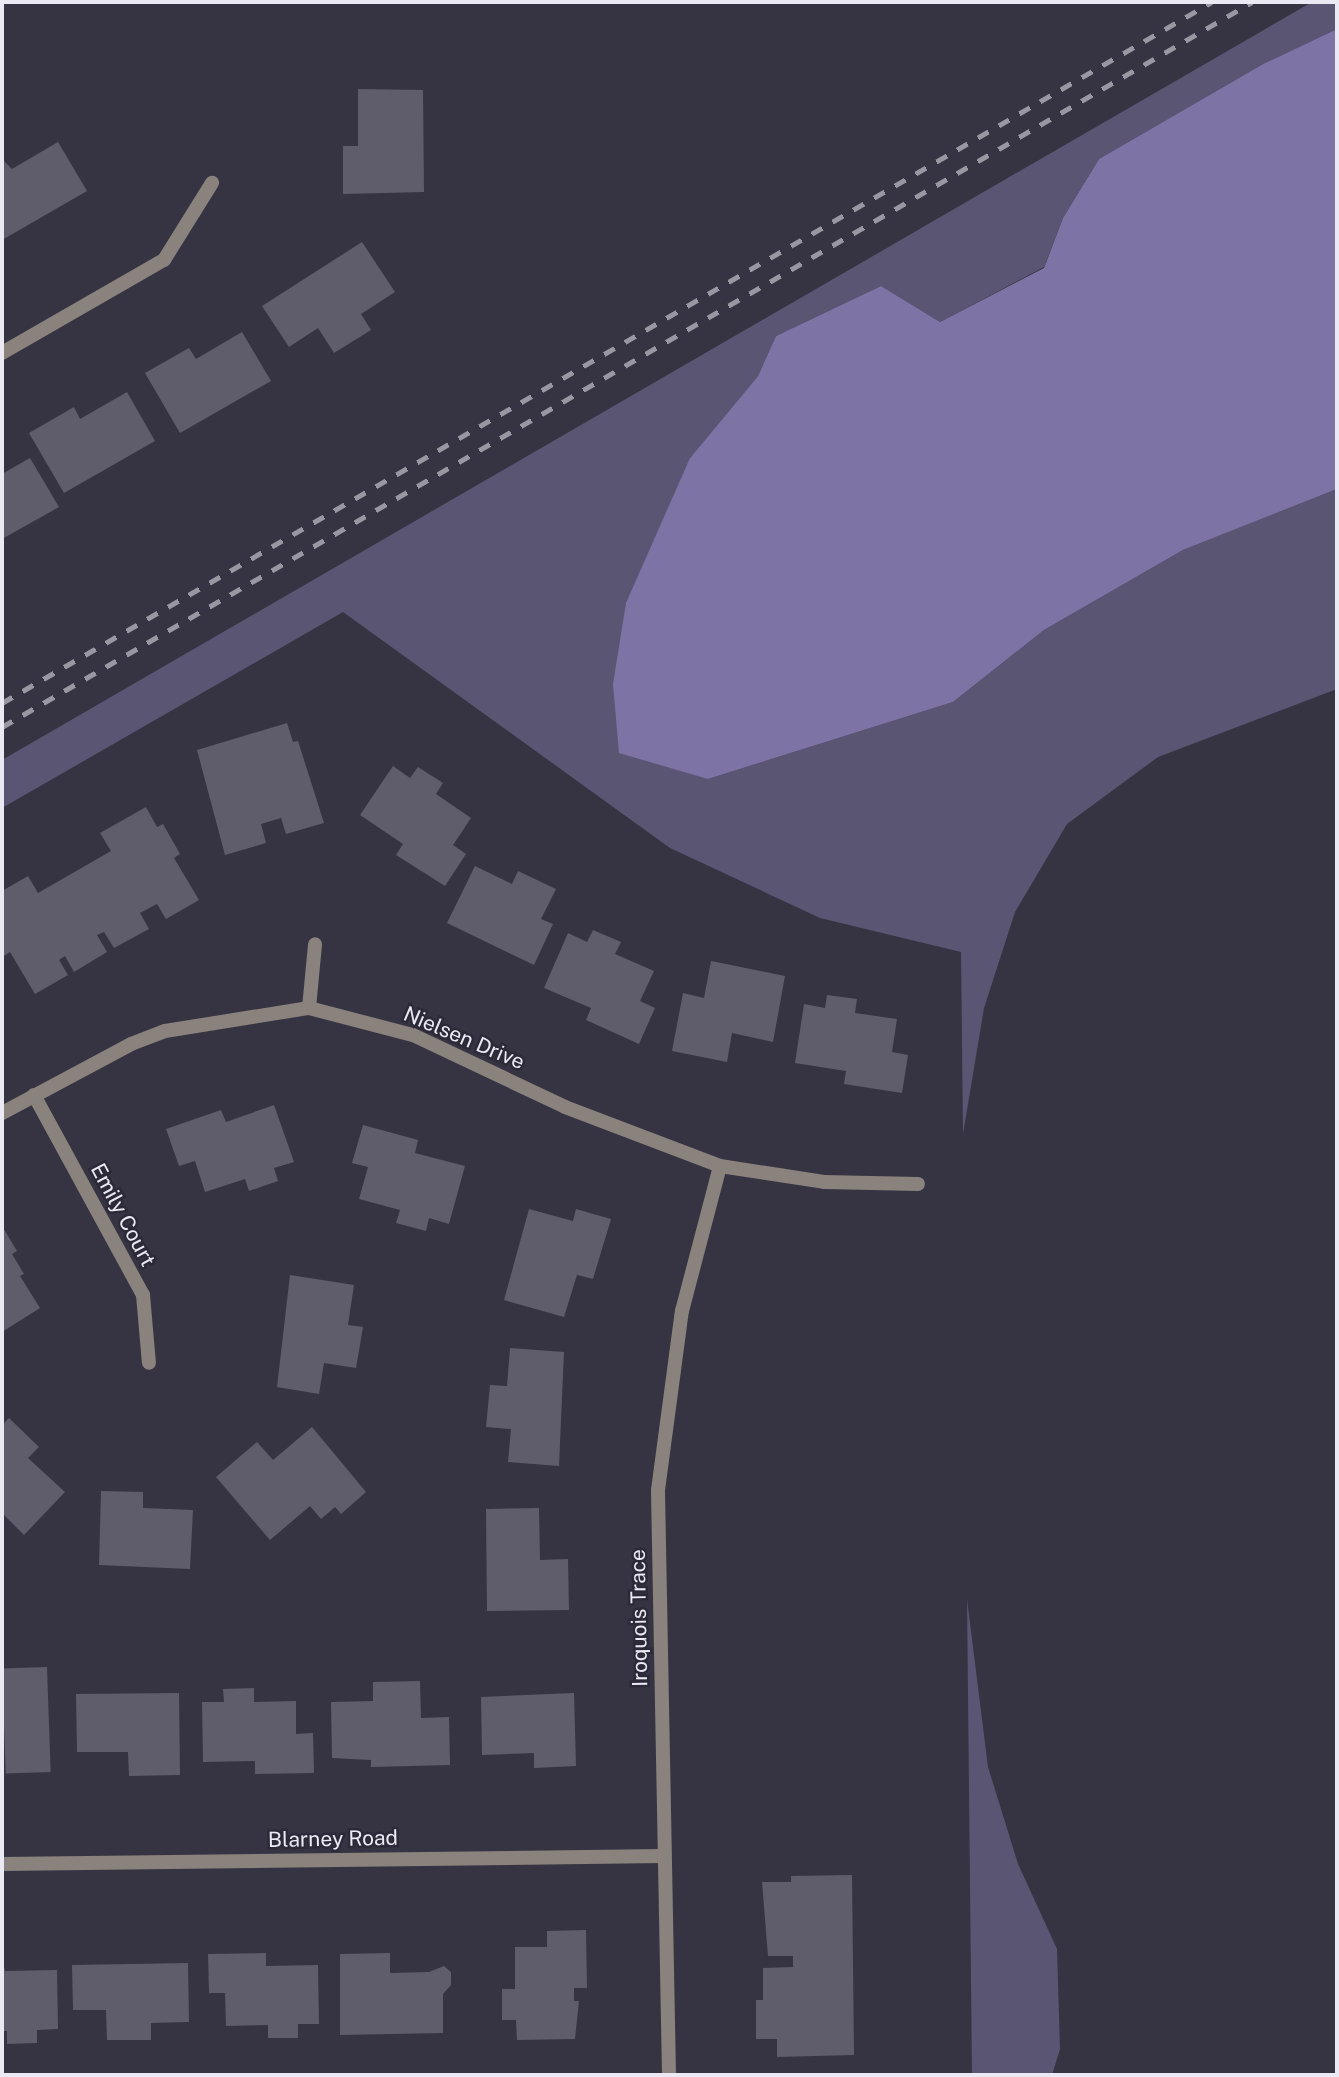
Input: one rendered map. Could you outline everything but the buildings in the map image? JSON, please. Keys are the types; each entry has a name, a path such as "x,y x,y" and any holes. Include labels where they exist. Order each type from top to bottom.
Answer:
{"street":[{"path":"2,353 164,260 212,183"},
{"path":"309,1008 316,944"},
{"name":"Nielsen Drive","path":"2,1113 165,1031 309,1008 413,1035 565,1107 720,1166 824,1182 918,1184"},
{"name":"Emily Court","path":"34,1095 143,1295 149,1363"},
{"name":"Iroquois Trace","path":"668,2075 658,1490 682,1311 720,1166"},
{"name":"Blarney Road","path":"2,1864 664,1856"}],"shaded area":[{"path":"1312,2 1337,2 1337,29 1263,64 1099,159 1063,218 1044,267 940,322 881,286 776,336 758,376 690,458 708,779 953,702 1044,630 1183,550 1337,489 1337,689 1158,757 1067,824 1015,912 984,1008 963,1134 961,952 820,918 670,848 343,612 2,808 2,760"},
{"path":"1337,29 1337,489 1183,550 1044,630 953,702 708,779 619,753 613,684 626,603 690,458 758,376 776,336 881,286 940,322 1044,268 1063,218 1099,159 1263,64"},
{"path":"967,1599 988,1767 1018,1864 1057,1949 1060,2049 1052,2075 972,2075"}],"railway":[{"path":"2,703 1212,2"},
{"path":"2,727 1252,2"}]}
